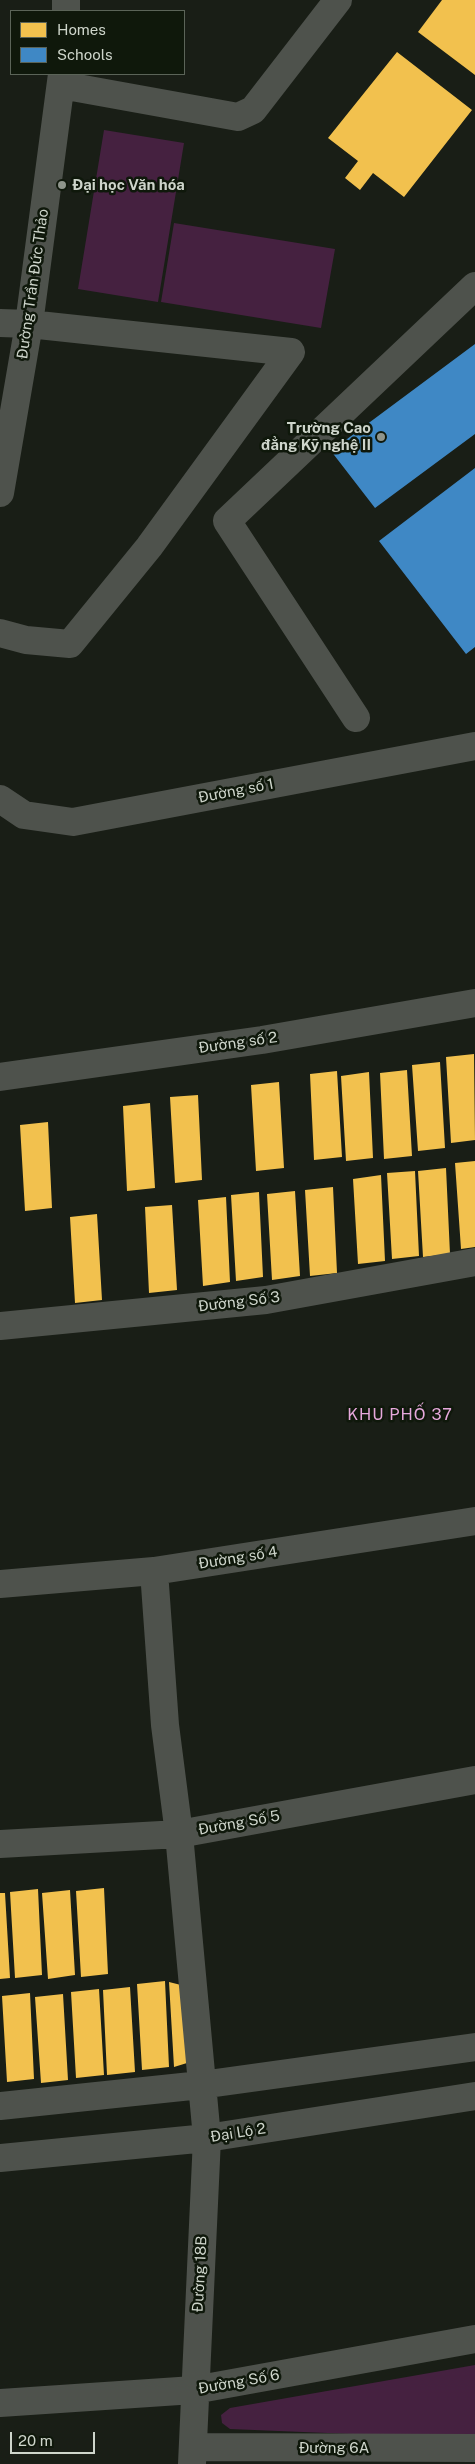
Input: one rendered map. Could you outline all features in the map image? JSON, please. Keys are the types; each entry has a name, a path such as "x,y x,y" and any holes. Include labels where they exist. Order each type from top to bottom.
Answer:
{"street":[{"path":"61,80 238,117 253,110 338,0"},
{"name":"Đường Trần Đức Thảo","path":"0,494 29,324 61,80"},
{"path":"356,718 227,520 473,292"},
{"path":"0,323 29,324 291,352 149,547 70,644 26,640 0,633"},
{"name":"Đường số 1","path":"0,799 24,815 73,822 475,746"},
{"name":"Đường số 2","path":"0,1077 262,1040 475,1003"},
{"name":"Đường Số 3","path":"0,1326 266,1300 475,1262"},
{"name":"Đường số 4","path":"0,1584 154,1571 475,1521"},
{"name":"Đường 18B","path":"154,1571 165,1725 179,1834 207,2138 192,2456"},
{"name":"Đường Số 5","path":"0,1844 179,1834 475,1780"},
{"path":"0,2106 201,2085 475,2047"},
{"name":"Đại Lộ 2","path":"0,2158 207,2138 475,2096"},
{"name":"Đường Số 6","path":"0,2403 194,2390 475,2339"},
{"name":"Đường 6A","path":"192,2456 475,2448"}],"shaded area":[{"path":"104,130 184,143 158,302 78,289"},
{"path":"174,223 335,249 321,328 161,302"},
{"path":"475,2365 475,2438 473,2439 230,2429 222,2423 221,2415 230,2408"}],"building: Homes":[{"path":"442,0 475,0 475,75 418,32"},
{"path":"397,52 472,110 404,197 373,173 360,190 345,178 358,161 328,138"},
{"path":"474,1054 475,1140 451,1143 446,1057"},
{"path":"440,1062 445,1148 418,1151 412,1065"},
{"path":"407,1070 412,1156 384,1159 380,1073"},
{"path":"337,1071 342,1157 314,1160 310,1074"},
{"path":"369,1072 373,1158 346,1161 341,1076"},
{"path":"279,1082 284,1168 256,1171 251,1085"},
{"path":"198,1095 202,1180 175,1183 170,1097"},
{"path":"150,1103 155,1188 127,1191 123,1106"},
{"path":"48,1122 52,1208 25,1211 20,1125"},
{"path":"475,1161 475,1247 461,1249 455,1163"},
{"path":"446,1168 450,1254 423,1257 418,1171"},
{"path":"415,1171 419,1256 392,1259 387,1173"},
{"path":"381,1175 385,1261 358,1264 353,1179"},
{"path":"333,1187 337,1273 310,1276 305,1190"},
{"path":"295,1191 300,1276 272,1280 267,1194"},
{"path":"259,1192 263,1277 236,1281 231,1195"},
{"path":"226,1197 230,1282 203,1286 198,1200"},
{"path":"172,1205 177,1290 149,1293 145,1207"},
{"path":"97,1214 102,1300 75,1303 70,1217"},
{"path":"104,1888 108,1974 81,1977 76,1891"},
{"path":"38,1889 42,1975 15,1978 10,1892"},
{"path":"70,1890 75,1975 48,1979 42,1893"},
{"path":"0,1893 5,1893 10,1978 0,1979"},
{"path":"165,1981 169,2067 142,2070 137,1984"},
{"path":"169,1982 189,1987 187,2063 174,2067"},
{"path":"130,1987 135,2072 107,2075 103,1990"},
{"path":"99,1989 104,2075 76,2078 71,1992"},
{"path":"30,1993 34,2079 7,2082 2,1996"},
{"path":"63,1994 68,2080 41,2083 35,1997"}],"building: Schools":[{"path":"475,344 475,434 375,508 331,451"},
{"path":"475,468 475,647 466,654 379,541"}],"place":[{"name":"Đại học Văn hóa","path":"62,185"},
{"name":"Trường Cao đẳng Kỹ nghệ II","path":"381,437"}],"district":[{"name":"KHU PHỐ 37","path":"400,1415"}]}
